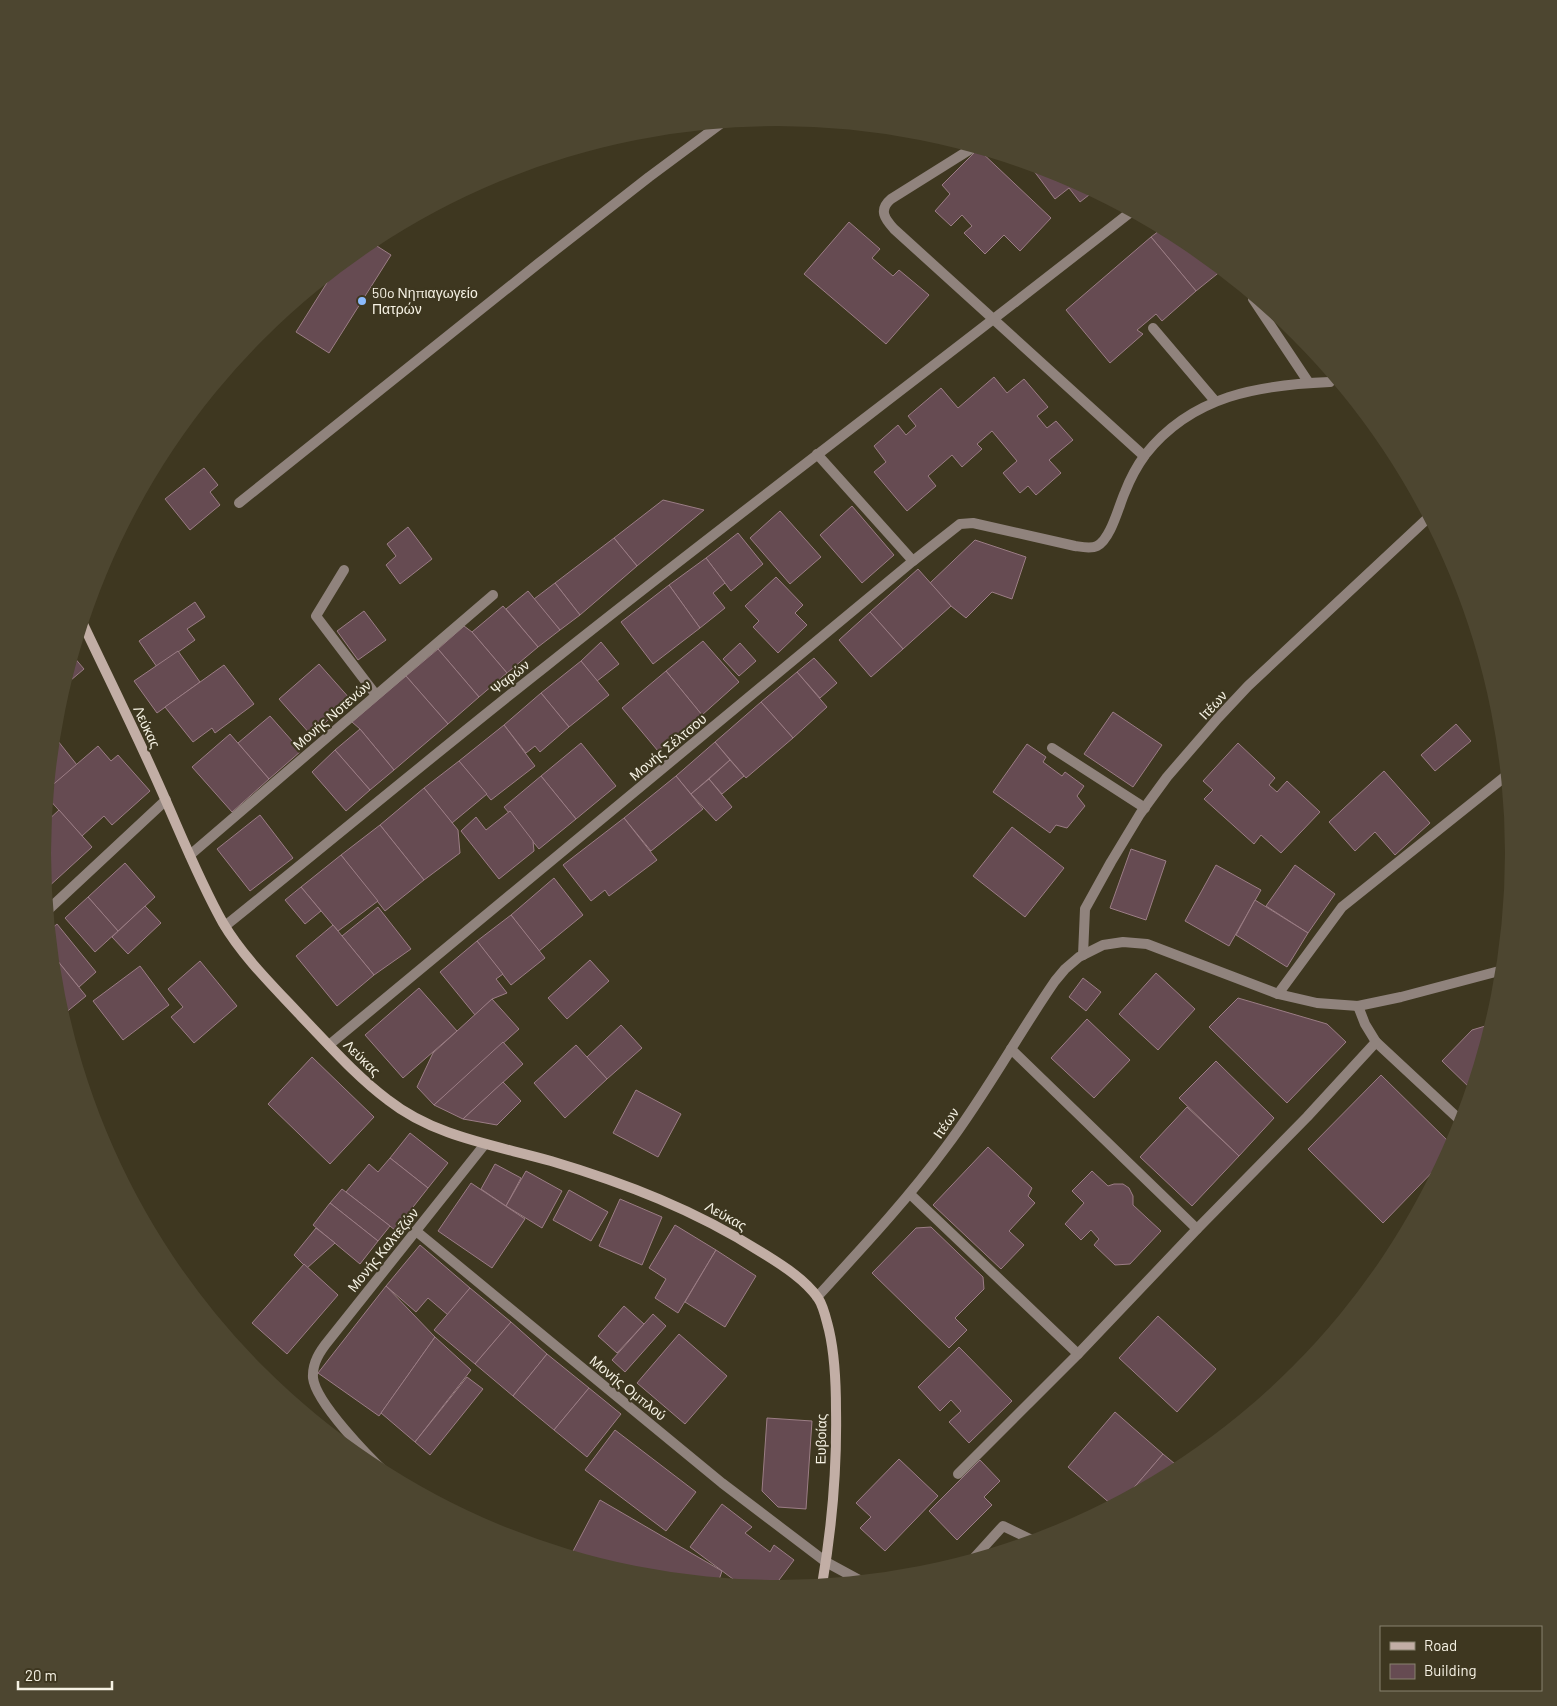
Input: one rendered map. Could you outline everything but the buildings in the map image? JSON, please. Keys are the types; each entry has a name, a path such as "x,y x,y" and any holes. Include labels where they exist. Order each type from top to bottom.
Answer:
{"main road":[{"name":"Λεύκας","path":"86,632 166,800 190,856 225,926 244,952 329,1045 367,1083 405,1113 451,1134 540,1158 621,1183 700,1217 743,1240 778,1263 799,1279 817,1297"},
{"name":"Ευβοίας","path":"817,1297 824,1309 832,1343 836,1395 836,1443 823,1579"}],"street":[{"path":"239,502 649,176 714,129"},
{"path":"967,151 891,199 886,204 883,215 894,229 993,321 1144,456"},
{"name":"Ψαρών","path":"225,926 544,667 817,454 993,321 1127,215"},
{"path":"1257,305 1309,383"},
{"path":"1153,328 1215,401"},
{"name":"Μονής Σέλτσου","path":"329,1045 960,524 973,523 1084,548 1096,546 1101,543 1109,531 1125,492 1144,456 1174,426 1215,401 1227,396 1264,387 1330,382"},
{"path":"817,454 913,561"},
{"name":"Ιτέων","path":"1083,955 1085,909 1111,862 1145,808 1189,751 1248,686 1425,521"},
{"path":"344,570 316,616 376,695"},
{"name":"Μονής Νοτενών","path":"190,856 493,596"},
{"path":"1052,748 1145,808"},
{"path":"1278,994 1342,907 1502,778"},
{"path":"53,905 166,800"},
{"name":"Ιτέων","path":"817,1297 910,1194 971,1112 1065,969 1083,955 1103,945 1123,942 1147,944 1278,994 1317,1003 1358,1006 1401,997 1496,972"},
{"path":"1358,1006 1365,1024 1376,1042 1456,1116"},
{"path":"958,1474 1078,1354 1307,1117 1376,1042"},
{"path":"1011,1049 1197,1229"},
{"name":"Μονής Καλτεζών","path":"367,1453 348,1433 326,1404 313,1379 315,1364 320,1351 485,1144"},
{"path":"910,1194 1078,1354"},
{"name":"Μονής Ομπλού","path":"416,1231 722,1483 826,1562 852,1576"},
{"path":"980,1551 1003,1526 1026,1537"}],"place":[{"name":"50o Νηπιαγωγείο Πατρών","path":"362,301"}]}
